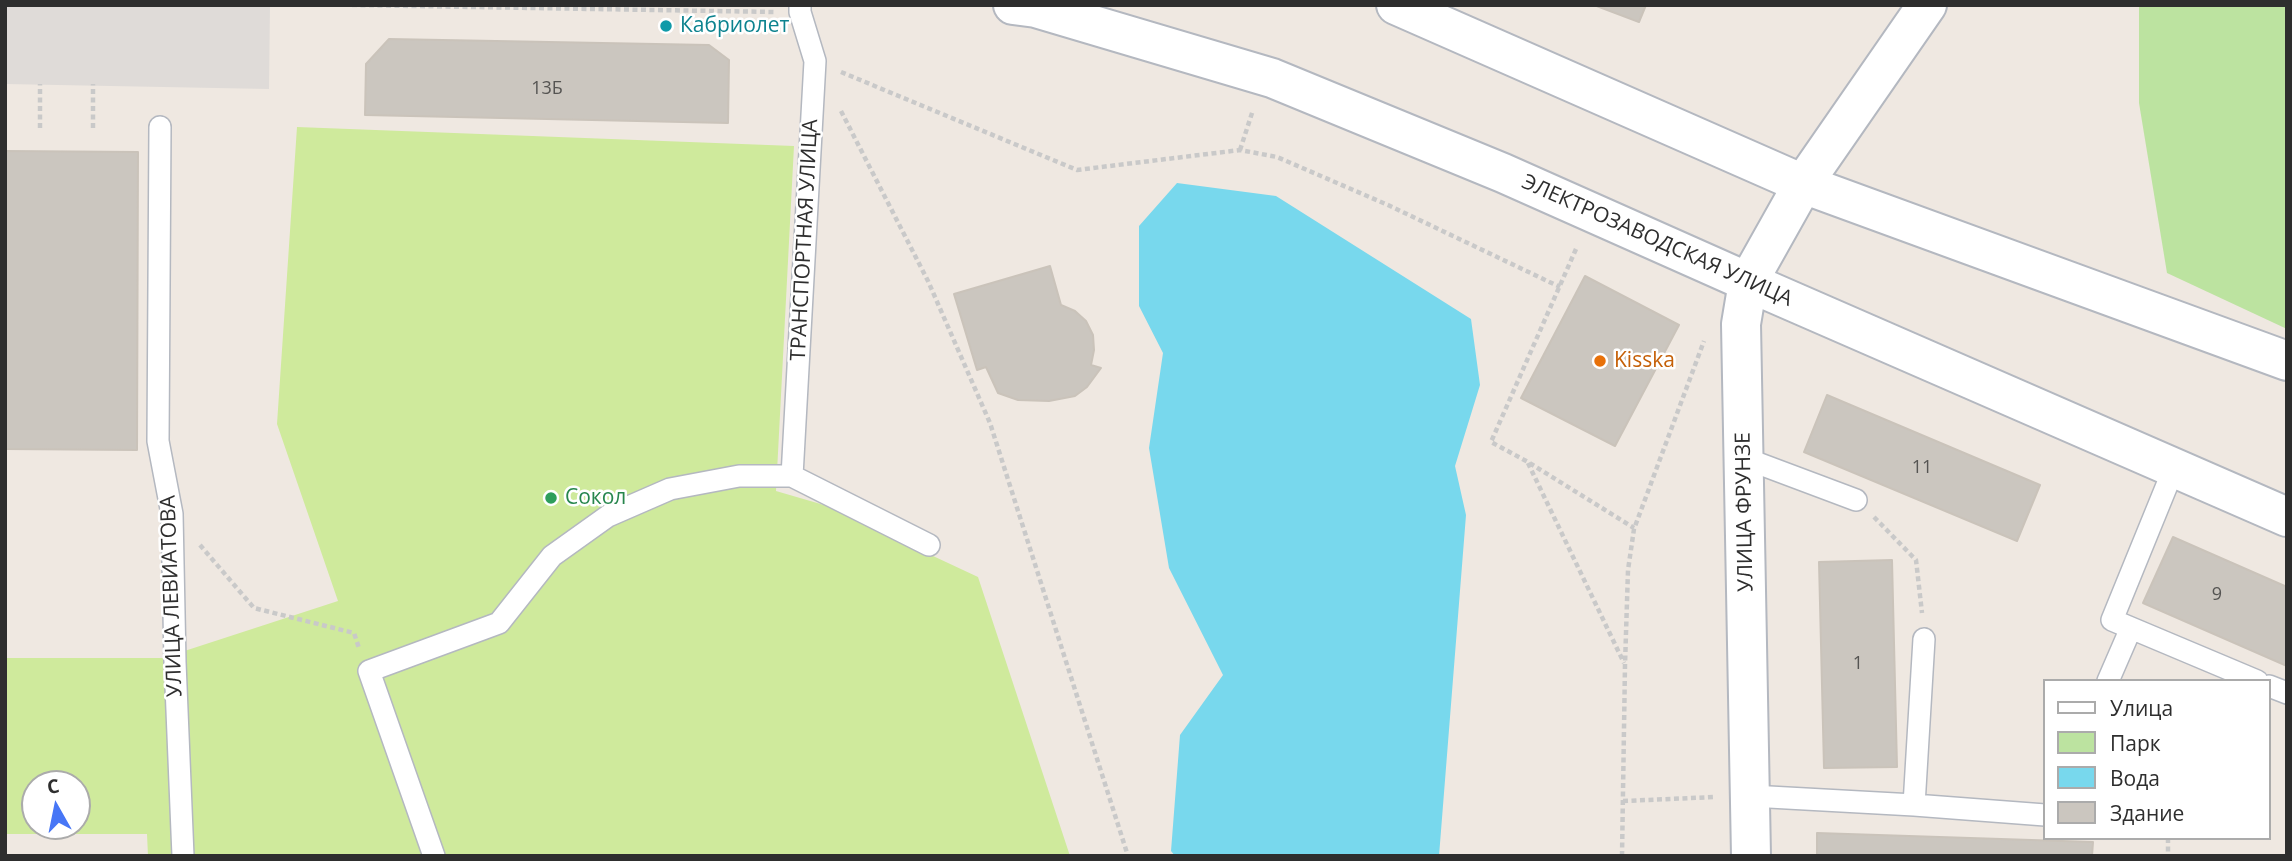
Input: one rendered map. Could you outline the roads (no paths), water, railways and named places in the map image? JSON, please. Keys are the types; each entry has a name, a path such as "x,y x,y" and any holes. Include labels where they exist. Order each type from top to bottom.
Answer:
{"main road":[{"name":"ЭЛЕКТРОЗАВОДСКАЯ УЛИЦА","path":"1013,5 1036,8 1272,78 1503,173 2287,517"},
{"path":"1396,5 1802,184 2287,361"},
{"name":"УЛИЦА ФРУНЗЕ","path":"1751,856 1741,324 1748,282 1802,184 1927,5"}],"lane":[{"name":"ТРАНСПОРТНАЯ УЛИЦА","path":"792,477 815,61 800,9"},
{"name":"УЛИЦА ЛЕВИАТОВА","path":"160,127 158,441 172,514 183,856"},
{"path":"1744,458 1856,500"},
{"path":"2174,468 2112,620 2252,679"},
{"path":"434,856 369,671 499,622 552,556 608,516 670,489 739,476 792,477 929,545"},
{"path":"2109,679 2131,628"},
{"path":"1914,805 1924,639"},
{"path":"1751,796 2044,815"}],"water":[{"path":"1177,183 1276,196 1471,319 1480,385 1455,466 1466,515 1439,856 1175,856 1171,851 1180,735 1223,675 1169,568 1149,448 1163,353 1139,306 1139,226"}],"place":[{"name":"Кабриолет","path":"666,26"},
{"name":"Kisska","path":"1600,361"},
{"name":"Сокол","path":"551,498"}]}
